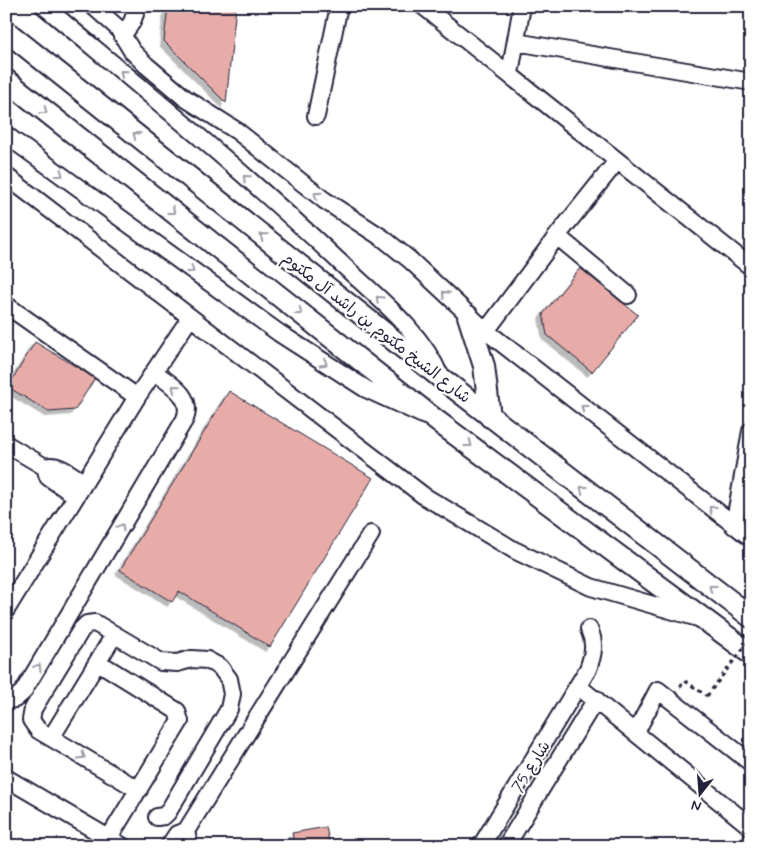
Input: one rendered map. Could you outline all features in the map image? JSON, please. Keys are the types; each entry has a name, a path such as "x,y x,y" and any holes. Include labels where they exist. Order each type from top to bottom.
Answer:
{"main road":[{"name":"شارع الشيخ مكتوم بن راشد آل مكتوم","path":"6,31 490,417 751,617"},
{"path":"6,80 437,421 751,654"},
{"path":"468,316 484,366 490,417"}],"street":[{"path":"44,6 246,177 324,247 414,333 430,355 441,378"},
{"path":"93,6 122,35 143,62 185,98 237,131 316,194 384,239 410,260 486,331 751,538"},
{"path":"122,35 132,22 138,6"},
{"path":"316,116 339,6"},
{"path":"424,6 510,73 617,162 751,267"},
{"path":"510,73 522,6"},
{"path":"516,42 751,82"},
{"path":"6,135 286,338 366,389 437,421"},
{"path":"486,331 557,236 617,162"},
{"path":"6,176 402,481 471,526 514,550 591,587 705,620"},
{"path":"557,236 628,295"},
{"path":"6,305 137,397"},
{"path":"6,610 137,397 190,318"},
{"path":"6,700 15,699 23,692 185,419 188,408 184,396 154,372"},
{"path":"734,526 751,430"},
{"path":"6,444 45,467 48,477 80,490"},
{"path":"169,846 177,834 186,839 371,534"},
{"path":"139,790 34,726 31,714 81,630 91,623 161,662 177,663 200,658 214,663 225,673 231,686 231,702 224,719 168,812 164,816 157,817"},
{"name":"شارع 75","path":"481,846 579,687 594,650 593,636 589,629"},
{"path":"51,738 114,635"},
{"path":"6,778 115,842 139,790 178,726 180,716 173,708 98,662"},
{"path":"579,687 751,827"},
{"path":"636,732 658,690 751,763"},
{"path":"506,846 596,699"},
{"path":"747,846 751,842"}],"path":[{"path":"685,681 707,696 751,638"}],"building":[{"path":"168,6 236,6 226,103 164,41"},
{"path":"580,268 638,315 592,372 547,335 543,314"},
{"path":"35,342 95,378 75,410 49,412 8,387"},
{"path":"229,391 373,478 270,647 179,591 172,602 120,570"},
{"path":"326,827 329,841 339,846 295,846 292,833"}]}
